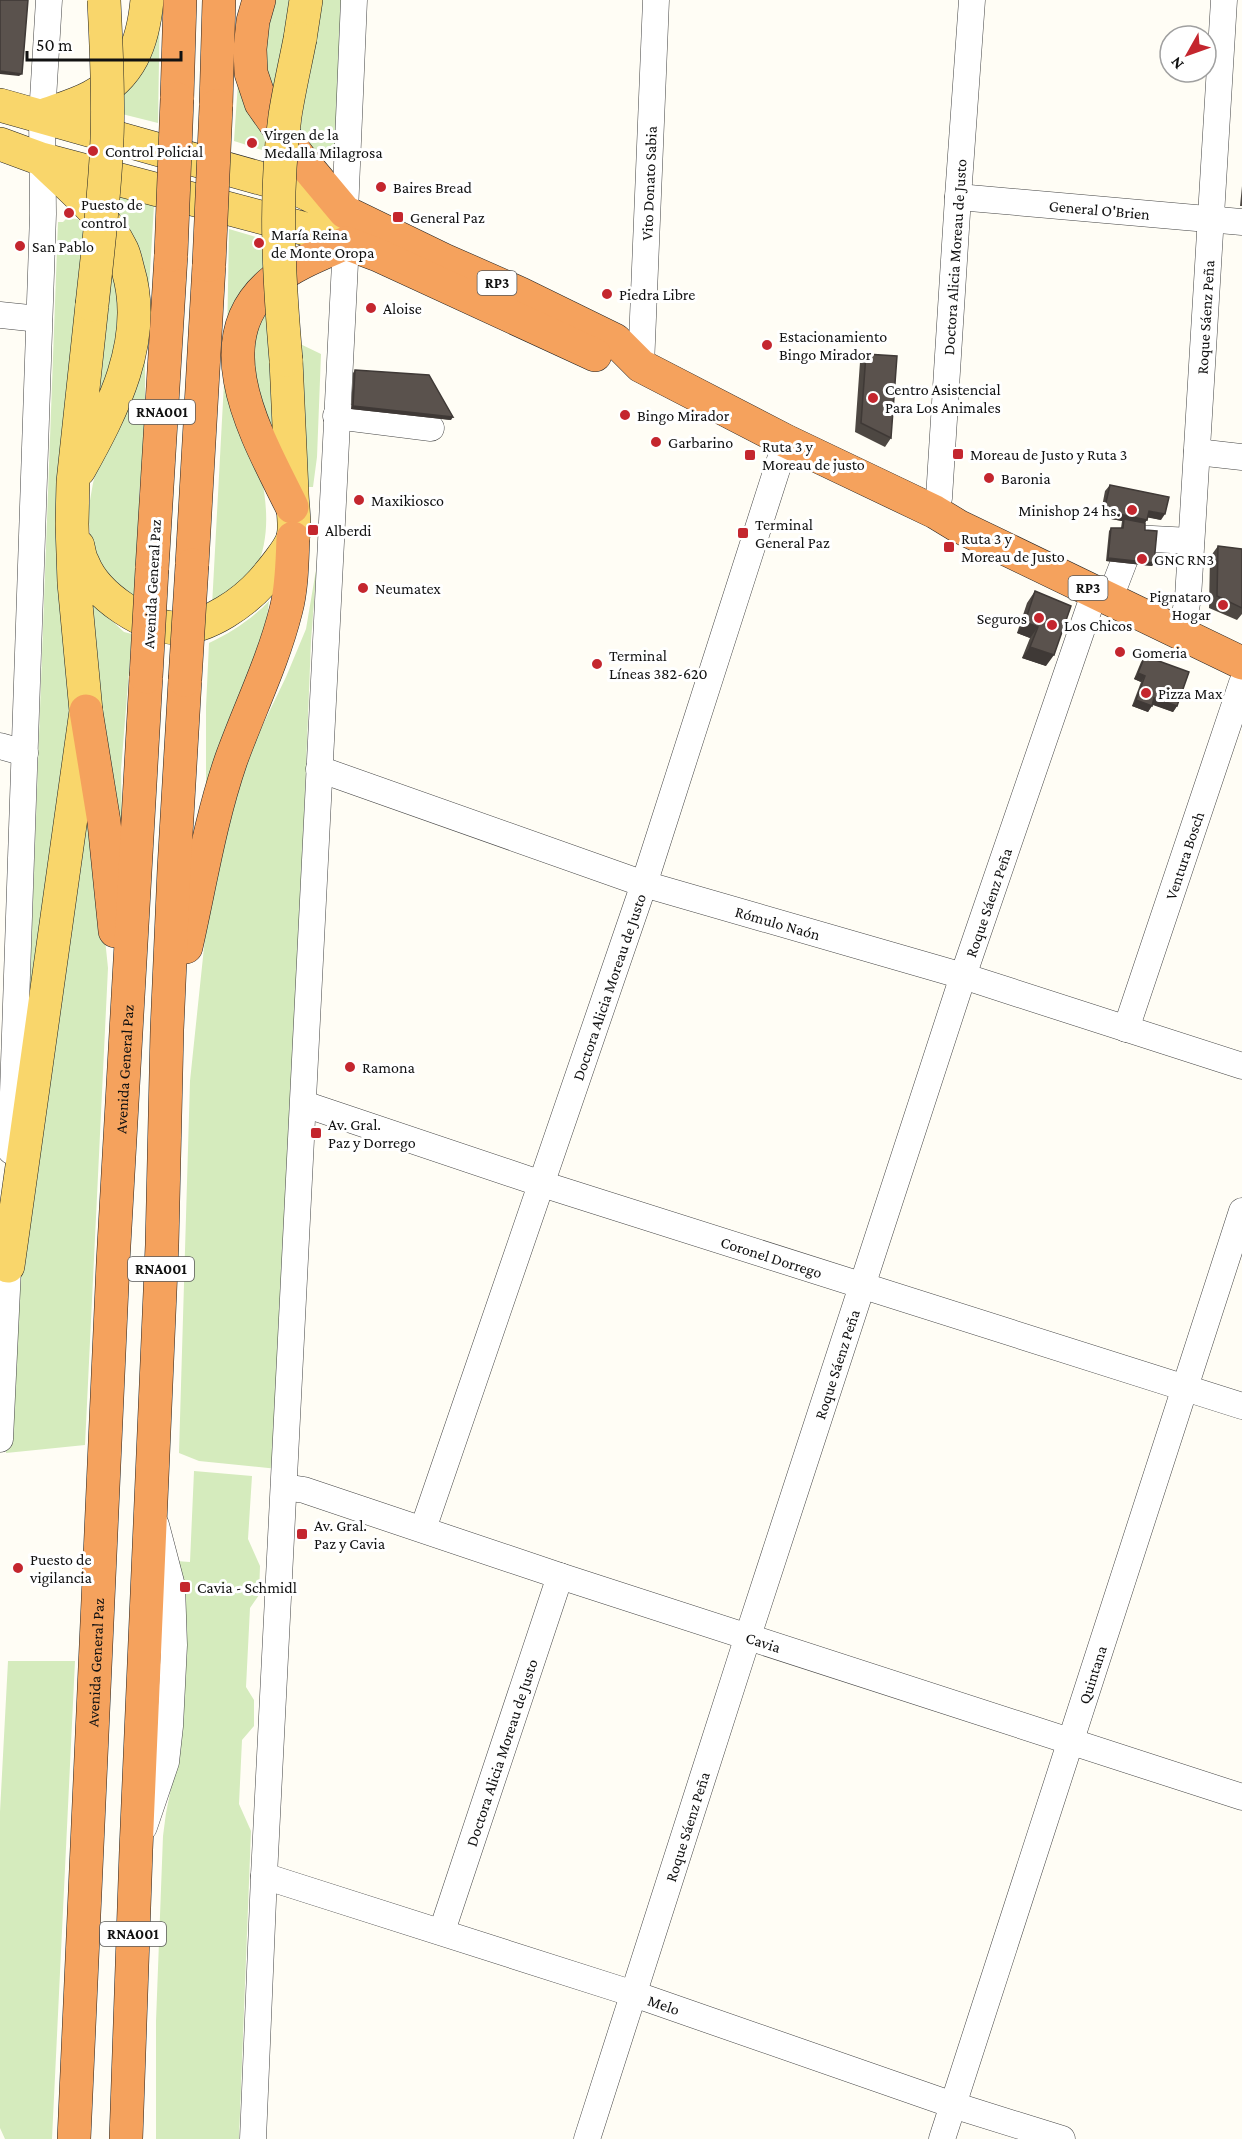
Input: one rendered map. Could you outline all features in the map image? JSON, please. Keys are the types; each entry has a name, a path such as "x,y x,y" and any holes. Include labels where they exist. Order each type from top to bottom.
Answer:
{"highway":[{"name":"Avenida General Paz","path":"74,2139 102,1490 126,1013 171,255 180,0"},
{"name":"RNA001","path":"126,2139 162,1245 167,1030 174,869 209,265 219,0"},
{"path":"167,1030 213,827 231,762 286,610 291,579 293,522 250,418 240,385 239,335 251,306 261,292 274,280 307,261 345,227 261,103 251,73 250,49 253,21 259,0"},
{"name":"RP3","path":"345,227 389,260 615,365 641,366 786,441 935,512 958,526 1242,663"},
{"path":"86,711 104,822 126,1013"},
{"path":"130,2018 140,2139"},
{"path":"68,2139 76,2073"}],"main road":[{"path":"8,1266 86,711 75,584 72,524 73,482 101,228 107,138 104,0"},
{"path":"42,116 90,98 110,86 125,70 136,54 145,23 147,0"},
{"path":"72,524 83,564 92,578 117,603 136,617 165,627 183,628 229,610 252,593 272,572 293,522 286,360 278,267 279,189 285,117 306,0"},
{"path":"0,105 296,188 345,227"},
{"path":"0,144 41,159 302,228 345,227"},
{"path":"41,159 94,212 122,249 131,279 135,306 133,339 125,368 103,427 73,482"}],"street":[{"path":"0,1439 8,1266 8,1012 25,753 43,214 42,116 49,0"},
{"path":"253,2139 264,1876 304,1104 354,0"},
{"name":"Vito Donato Sabia","path":"641,366 656,0"},
{"name":"Doctora Alicia Moreau de Justo","path":"935,512 939,498 972,0"},
{"name":"Roque Sáenz Peña","path":"1181,634 1188,598 1224,0"},
{"name":"General O'Brien","path":"958,197 1242,222"},
{"path":"0,315 39,319"},
{"path":"336,416 431,428"},
{"name":"Doctora Alicia Moreau de Justo","path":"423,1529 644,884 786,441"},
{"path":"1197,452 1242,456"},
{"name":"Roque Sáenz Peña","path":"587,2139 963,976 1102,595 1133,538 1191,541"},
{"name":"Ventura Bosch","path":"1126,1029 1242,683"},
{"path":"0,746 25,753"},
{"name":"Rómulo Naón","path":"319,769 644,884 963,976 1242,1066"},
{"name":"Coronel Dorrego","path":"304,1104 542,1184 1242,1406"},
{"name":"Quintana","path":"942,2139 1242,1211"},
{"name":"Cavia","path":"284,1487 304,1490 1242,1797"},
{"name":"Doctora Alicia Moreau de Justo","path":"442,1931 561,1576"},
{"name":"Melo","path":"264,1876 634,1994 953,2105 1062,2139"}],"green space":[{"path":"160,0 158,123 122,114 123,88"},
{"path":"271,0 292,0 277,108 268,94 265,19"},
{"path":"317,0 343,0 337,148 327,154 310,147 300,132"},
{"path":"239,68 271,143 262,150 234,141"},
{"path":"119,197 154,205 145,355 145,443 139,494 140,529 135,605 100,568 91,545 88,512 101,454 128,394 116,218"},
{"path":"67,218 78,219 89,233 71,694 71,748 28,1034 58,222 63,222"},
{"path":"229,229 266,240 266,272 227,343"},
{"path":"113,255 126,317 94,427"},
{"path":"268,299 276,459 246,357"},
{"path":"294,341 321,354 317,457 313,487 307,487"},
{"path":"225,364 259,466 266,519 264,545 252,578 243,588 212,606"},
{"path":"317,564 311,641 278,1469 199,1461 179,1453 190,1081 205,938 221,836 253,745 306,629"},
{"path":"269,601 265,634 206,788 209,643 241,625"},
{"path":"92,602 124,632 132,634 121,770 122,826 115,828 106,777"},
{"path":"87,766 108,968 85,1445 6,1453 16,1265"},
{"path":"194,1471 252,1476 248,1539 260,1566 259,1595 250,1608 246,1687 254,1700 254,1726 242,1740 239,1804 251,1831 239,2139 156,2139 156,2021 163,1836 176,1763 176,1561 190,1562"},
{"path":"8,1661 75,1661 52,2139 5,2139 0,2128 0,1812"}],"building":[{"path":"0,0 28,0 22,74 0,71"},
{"name":"Centro Asistencial Para Los Animales","path":"866,354 897,356 891,438 861,423"},
{"path":"355,370 429,375 453,417 353,406"},
{"name":"Minishop 24 hs.","path":"1110,485 1169,497 1165,514 1149,511 1147,520 1104,511"},
{"path":"1124,519 1145,523 1145,530 1157,531 1154,563 1108,558 1111,528 1123,528"},
{"path":"1218,546 1242,549 1242,608 1217,596"},
{"path":"1035,591 1071,606 1054,655 1030,647 1038,627 1025,622"},
{"path":"1145,656 1189,672 1177,706 1154,698 1152,706 1136,700 1145,676 1138,673"}],"place":[{"name":"Virgen de la Medalla Milagrosa","path":"252,143"},
{"name":"Control Policial","path":"93,151"},
{"name":"Baires Bread","path":"381,187"},
{"name":"Puesto de control","path":"69,213"},
{"name":"General Paz","path":"398,217"},
{"name":"María Reina de Monte Oropa","path":"259,243"},
{"name":"San Pablo","path":"20,246"},
{"name":"Piedra Libre","path":"607,294"},
{"name":"Aloise","path":"371,308"},
{"name":"Estacionamiento Bingo Mirador","path":"767,345"},
{"name":"Centro Asistencial Para Los Animales","path":"873,398"},
{"name":"Bingo Mirador","path":"625,415"},
{"name":"Garbarino","path":"656,442"},
{"name":"Moreau de Justo y Ruta 3","path":"958,454"},
{"name":"Ruta 3 y Moreau de justo","path":"750,455"},
{"name":"Baronia","path":"989,478"},
{"name":"Maxikiosco","path":"359,500"},
{"name":"Minishop 24 hs.","path":"1132,510"},
{"name":"Alberdi","path":"313,530"},
{"name":"Terminal General Paz","path":"743,533"},
{"name":"Ruta 3 y Moreau de Justo","path":"949,547"},
{"name":"GNC RN3","path":"1142,559"},
{"name":"Neumatex","path":"363,588"},
{"name":"Pignataro Hogar","path":"1223,605"},
{"name":"Seguros","path":"1039,618"},
{"name":"Los Chicos","path":"1052,625"},
{"name":"Gomeria","path":"1120,652"},
{"name":"Terminal Líneas 382-620","path":"597,664"},
{"name":"Pizza Max","path":"1146,693"},
{"name":"Ramona","path":"350,1067"},
{"name":"Av. Gral. Paz y Dorrego","path":"316,1133"},
{"name":"Av. Gral. Paz y Cavia","path":"302,1534"},
{"name":"Puesto de vigilancia","path":"18,1568"},
{"name":"Cavia - Schmidl","path":"185,1587"}]}
